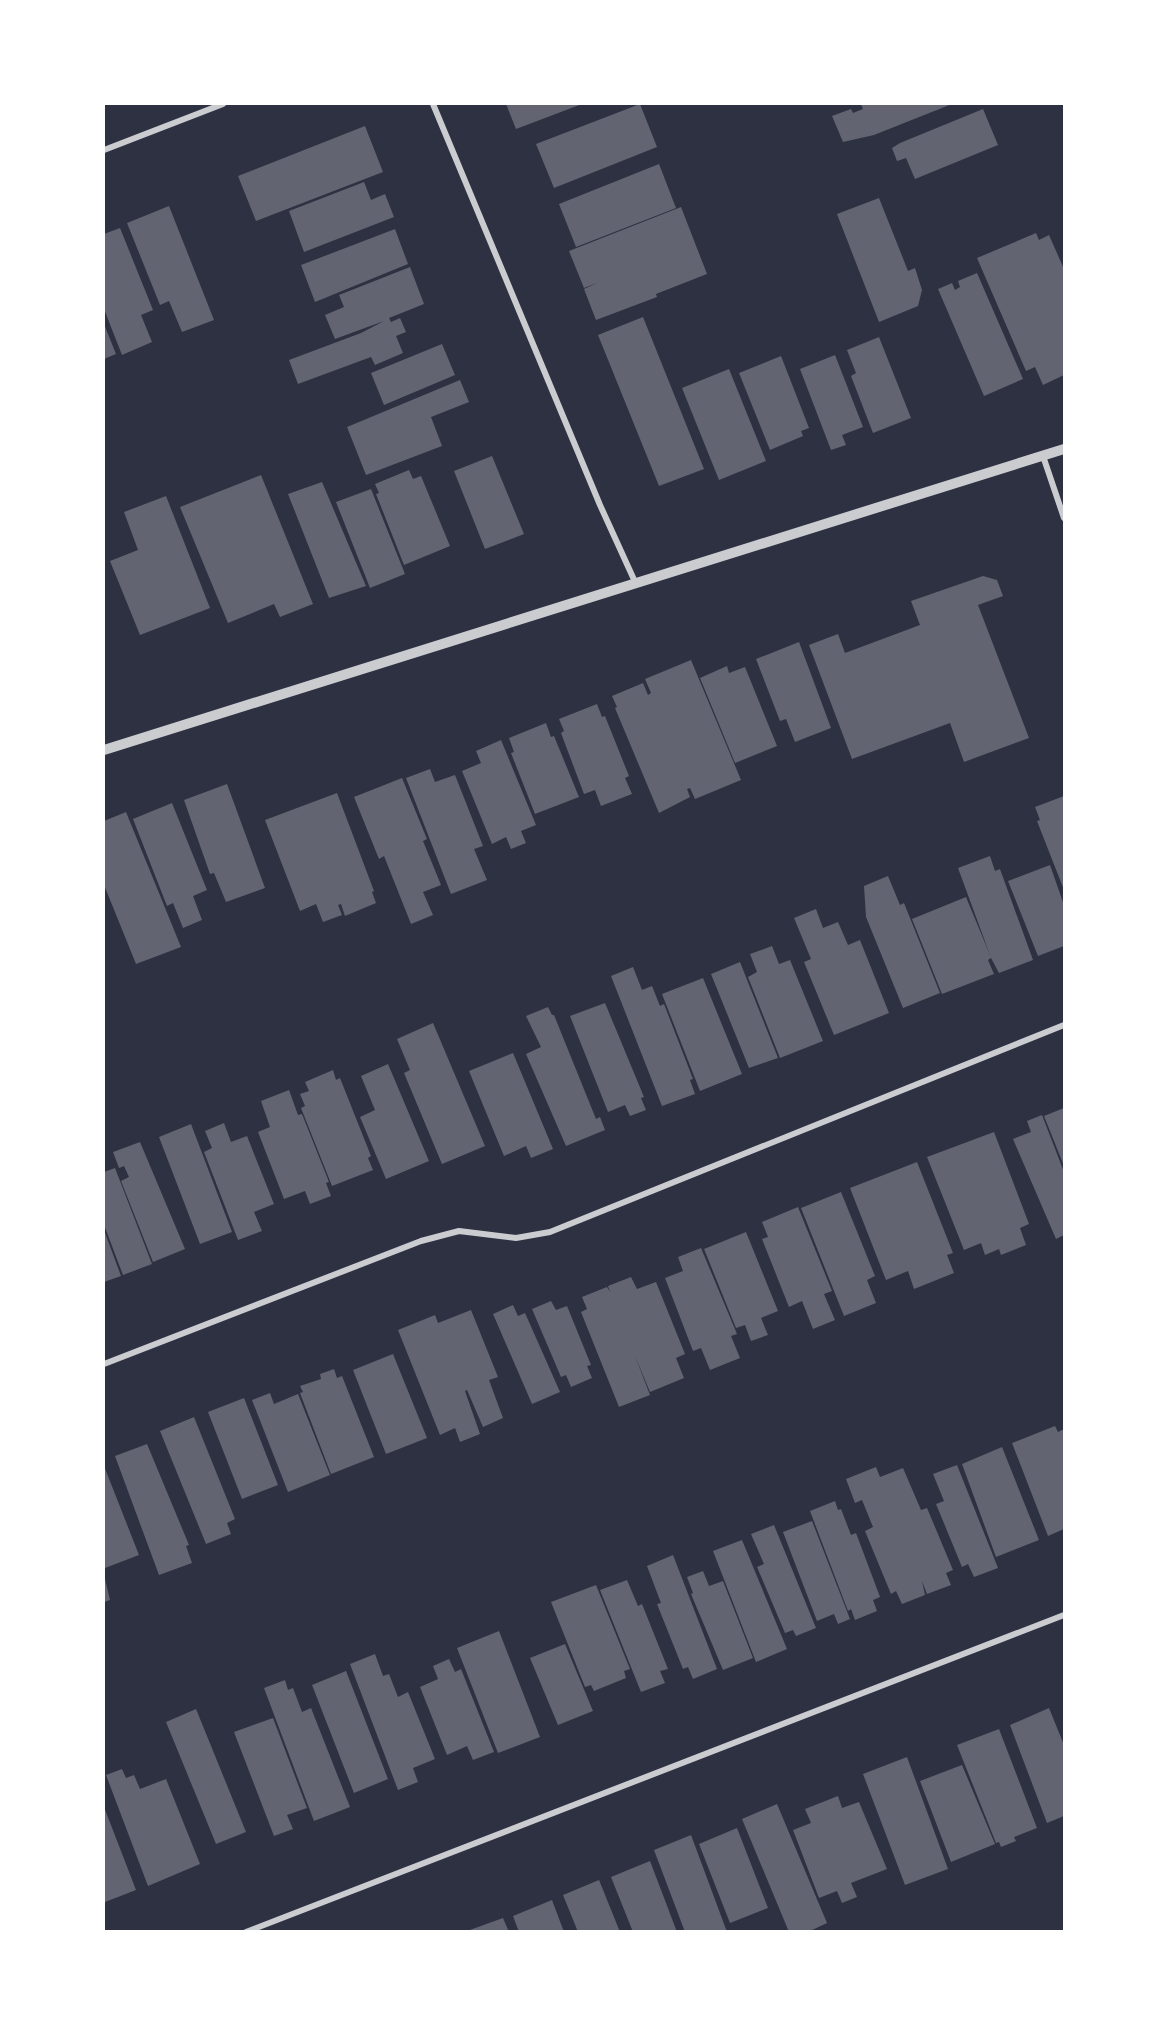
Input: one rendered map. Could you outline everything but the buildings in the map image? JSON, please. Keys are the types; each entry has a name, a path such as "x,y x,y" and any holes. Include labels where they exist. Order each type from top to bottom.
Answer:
{"street":[{"path":"104,150 223,104"},
{"path":"433,104 600,505 636,584"},
{"path":"104,750 1065,449"},
{"path":"1043,456 1065,518"},
{"path":"104,1364 422,1241 459,1231 516,1238 550,1232 1065,1025"},
{"path":"246,1932 1065,1615"}]}
